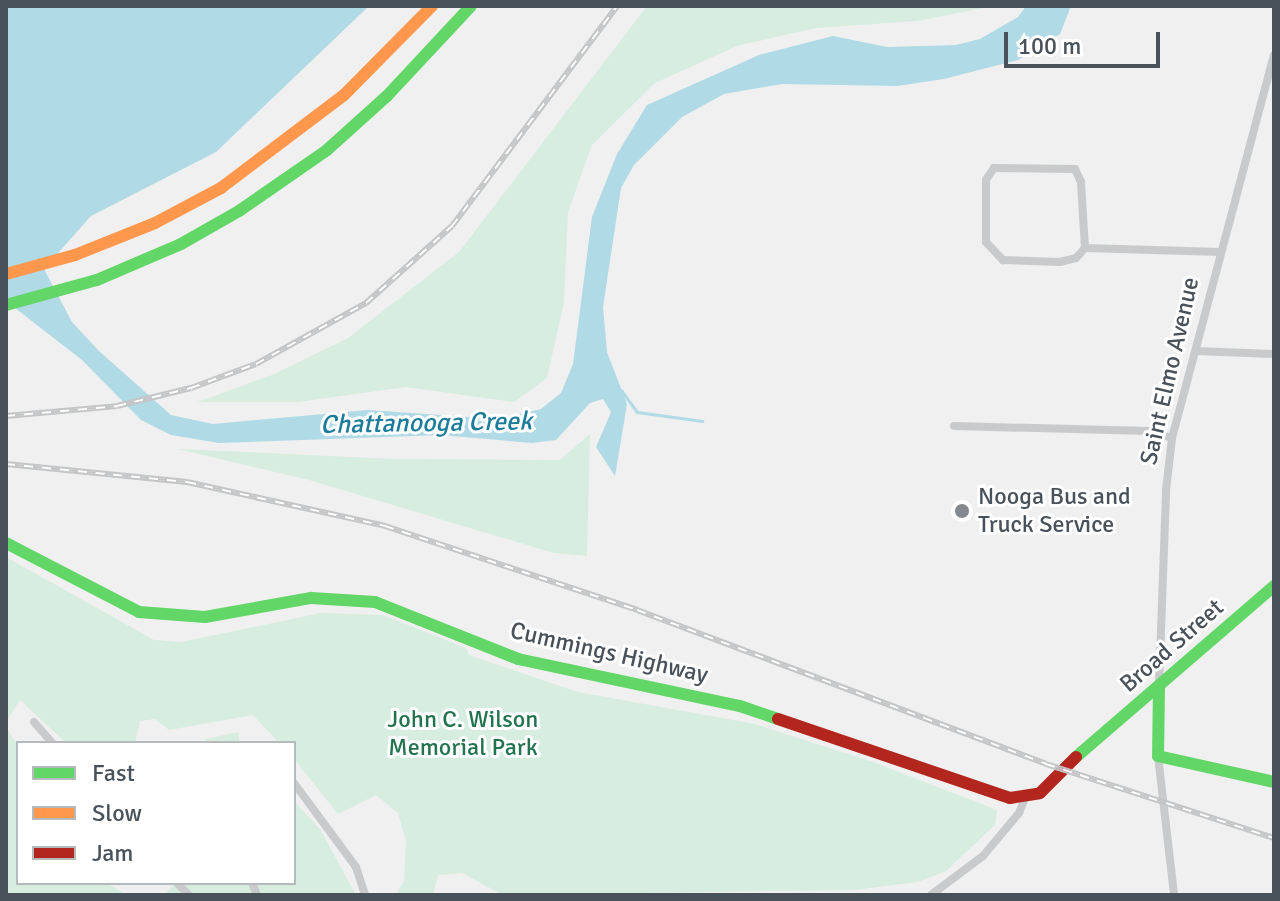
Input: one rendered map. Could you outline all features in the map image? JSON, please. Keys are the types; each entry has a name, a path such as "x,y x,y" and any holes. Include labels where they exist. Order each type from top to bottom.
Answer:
{"main road":[{"path":"6,274 75,255 155,223 255,164 344,95 432,6"},
{"path":"6,305 97,280 181,244 327,150 387,96 471,6"},
{"name":"Cummings Highway","path":"6,543 139,612 205,617 311,598 375,602 518,659 740,706 1010,798 1025,798"},
{"name":"Broad Street","path":"1025,798 1052,784 1098,739 1274,586"},
{"name":"Saint Elmo Avenue","path":"1158,756 1159,687"},
{"path":"1158,756 1274,782"}],"street":[{"name":"Saint Elmo Avenue","path":"1159,687 1166,490 1172,438 1274,55"},
{"path":"1085,248 1081,182 1075,169 1007,165 994,168 986,180 986,242 992,254 1003,260 1060,262 1076,258 1085,248 1221,252"},
{"path":"1196,351 1274,354"},
{"path":"954,426 1149,431 1172,438"},
{"path":"34,722 50,741"},
{"name":"Saint Elmo Avenue","path":"1158,756 1174,895"},
{"path":"296,786 356,867 365,895"},
{"path":"931,895 983,856 1019,813 1025,798"}],"green space":[{"path":"647,6 994,6 917,21 816,28 737,46 655,83 592,145 568,212 564,302 547,378 514,402 406,387 298,402 197,402 272,375 348,338 459,252"},
{"path":"590,434 587,556 554,553 309,480 178,449 394,459 560,460"},
{"name":"John C. Wilson Memorial Park","path":"6,557 154,640 181,642 321,613 383,615 466,648 469,655 578,692 755,724 873,762 997,810 995,825 946,871 918,882 855,890 503,895 462,873 438,875 433,895 396,895 404,881 406,841 398,813 376,795 338,814 296,762 296,741 277,741 253,715 169,730 155,719 140,721 135,741 64,741 20,700 6,722"},
{"path":"6,727 16,743 16,885 110,885 127,895 6,895"},
{"path":"238,732 240,741 206,741"},
{"path":"296,803 320,829 356,895 164,895 173,885 296,885"}],"water":[{"name":"Chattanooga Creek","path":"6,6 369,6 216,152 91,216 44,269 72,322 99,351 171,415 213,424 368,410 499,419 541,409 561,393 573,364 592,217 617,154 647,105 759,55 833,36 887,47 956,45 980,39 1018,17 1026,6 1071,6 1060,34 1018,60 944,79 897,86 782,84 724,94 682,117 634,165 621,188 603,307 607,352 627,404 615,476 596,447 611,412 603,399 590,403 556,440 532,443 441,435 219,443 171,435 141,420 82,360 6,301"}],"waterway":[{"path":"621,390 637,412 702,421"}],"railway":[{"path":"6,416 117,406 191,388 256,364 366,303 452,226 617,6"},
{"path":"6,464 187,482 385,526 637,610 1046,764 1274,838"}],"traffic: fast":[{"path":"6,305 97,280 181,244 239,211 327,150 387,96 471,6"},
{"path":"6,543 139,612 205,617 311,598 375,602 518,659 740,706 778,719"},
{"path":"1076,757 1274,586"},
{"path":"1159,687 1158,756 1274,782"}],"traffic: slow":[{"path":"6,274 75,255 155,223 221,188 344,95 432,6"}],"traffic: jam":[{"path":"778,719 1010,798 1040,793 1076,757"}],"place":[{"name":"Nooga Bus and Truck Service","path":"962,511"}]}
